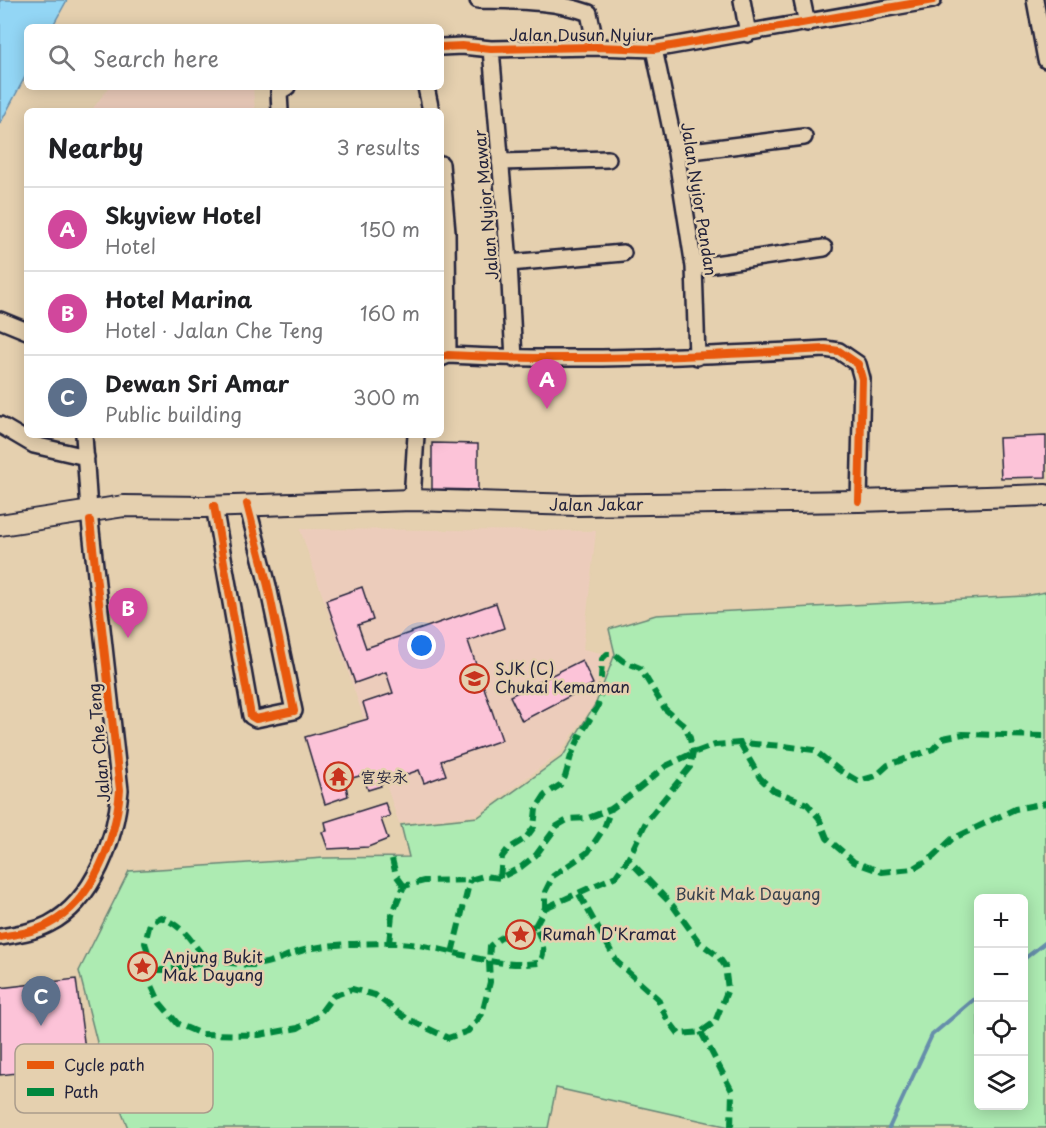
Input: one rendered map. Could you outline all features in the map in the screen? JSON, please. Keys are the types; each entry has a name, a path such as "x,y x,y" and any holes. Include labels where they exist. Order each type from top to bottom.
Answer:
{"main road":[{"name":"Jalan Jakar","path":"0,536 124,506 148,508 412,500 577,505 859,501 1046,495"},
{"name":"Jalan Jakar","path":"0,525 89,516"}],"street":[{"path":"478,0 558,2 574,6 589,13 596,47"},
{"path":"742,0 748,34"},
{"path":"802,0 807,24"},
{"name":"Jalan Dusun Nyiur","path":"444,47 654,49 807,24 905,3 933,0"},
{"path":"1035,0 1046,60"},
{"name":"Jalan Nyior Mawar","path":"490,49 509,263 514,359"},
{"name":"Jalan Nyior Pandan","path":"654,49 676,153 694,267 697,357"},
{"path":"280,108 279,92 282,90"},
{"path":"427,90 430,108"},
{"path":"676,153 804,137"},
{"path":"500,162 608,159"},
{"path":"444,198 447,232 444,356 514,359 697,357 825,348 839,351 858,364 862,379 859,501"},
{"path":"694,267 824,248"},
{"path":"509,263 623,253"},
{"path":"0,320 24,330"},
{"path":"0,425 34,445 86,456"},
{"name":"Jalan Che Teng","path":"0,936 30,932 49,925 67,913 80,900 92,882 113,832 118,811 120,790 89,516 84,438"},
{"path":"412,500 416,438"},
{"path":"214,506 251,716 256,719 294,711 268,586 247,504"}],"shaded area":[{"path":"107,90 253,90 255,108 93,108"},
{"name":"SJK (C) Chukai Kemaman","path":"300,529 596,531 583,649 601,653 595,702 561,752 477,815 399,823"}],"green space":[{"name":"Bukit Mak Dayang","path":"1046,592 1046,1128 734,1128 556,1088 548,1128 128,1128 122,1113 213,1113 213,1044 97,1044 79,971 129,871 324,858 409,857 401,825 478,817 563,756 596,703 615,654 609,629 656,615 1025,596"}],"water":[{"path":"0,0 67,0 54,24 24,24 24,79 0,124"}],"building":[{"path":"1046,436 1046,477 1001,478 999,438"},
{"path":"432,443 478,444 478,490 432,489"},
{"path":"362,587 373,620 358,625 366,648 496,603 504,628 468,641 502,740 441,761 446,775 424,783 419,770 368,790 363,775 345,780 348,796 325,804 305,737 368,719 363,703 393,693 386,672 355,683 326,600"},
{"path":"582,660 593,684 522,721 510,696"},
{"path":"385,803 390,816 381,819 388,839 368,847 328,849 322,832 327,831 325,822"},
{"path":"76,979 84,1044 15,1044 15,1073 0,1075 0,988"}],"waterway":[{"path":"1028,956 1046,942"},
{"path":"889,1128 932,1035 974,999"}],"marked path":[{"path":"500,878 502,857 508,849 526,838 534,827 536,809 545,795 560,785 565,777 571,756 600,699 602,659 607,654 614,654 623,661 640,668 665,709 685,726 693,753 690,767 647,820 628,859 616,876 545,908"},
{"path":"389,943 392,915 404,886 424,881 470,880 484,876 500,878 521,867 536,855 557,826 569,819 588,818 611,809 666,766 715,745 740,743 814,750 839,770 858,781 876,776 888,765 933,749 943,738 963,734 1046,736"},
{"path":"740,743 760,778 773,790 807,804 819,818 827,838 854,862 882,872 913,869 933,857 952,839 1015,809 1046,803"},
{"path":"535,926 545,908 545,892 553,876 588,852 604,828 611,809"},
{"path":"392,859 396,875 404,886"},
{"path":"579,894 617,962 658,999 666,1017 679,1034 701,1032 715,1022 728,989 725,966 718,956 699,942 673,906 628,859"},
{"path":"452,953 470,880"},
{"path":"154,970 145,943 150,923 161,917 183,931 209,962"},
{"path":"154,970 149,979 160,1003 178,1024 201,1034 259,1035 298,1028 318,1016 333,996 352,989 375,995 406,1018 448,1038 468,1031 482,1014 490,982 490,946 511,933 535,926"},
{"path":"154,970 174,969 207,962 260,964 322,947 387,943 425,946 500,963 539,963 543,949 535,926"},
{"path":"701,1032 732,1091 731,1128"}],"cycle path":[{"path":"444,47 654,49 933,0"},
{"path":"444,357 590,358 825,349 839,351 858,364 862,379 859,501"},
{"path":"214,506 251,716 256,719 294,711 268,586 247,504"},
{"path":"0,937 37,929 65,914 90,884 100,866 114,828 120,790 90,521"}],"place":[{"name":"Skyview Hotel","path":"547,409"},
{"name":"Hotel Marina","path":"128,638"},
{"name":"SJK (C) Chukai Kemaman","path":"474,678"},
{"name":"宮安永","path":"339,777"},
{"name":"Rumah D'Kramat","path":"521,934"},
{"name":"Anjung Bukit Mak Dayang","path":"142,966"},
{"name":"Dewan Sri Amar","path":"41,1026"}]}
